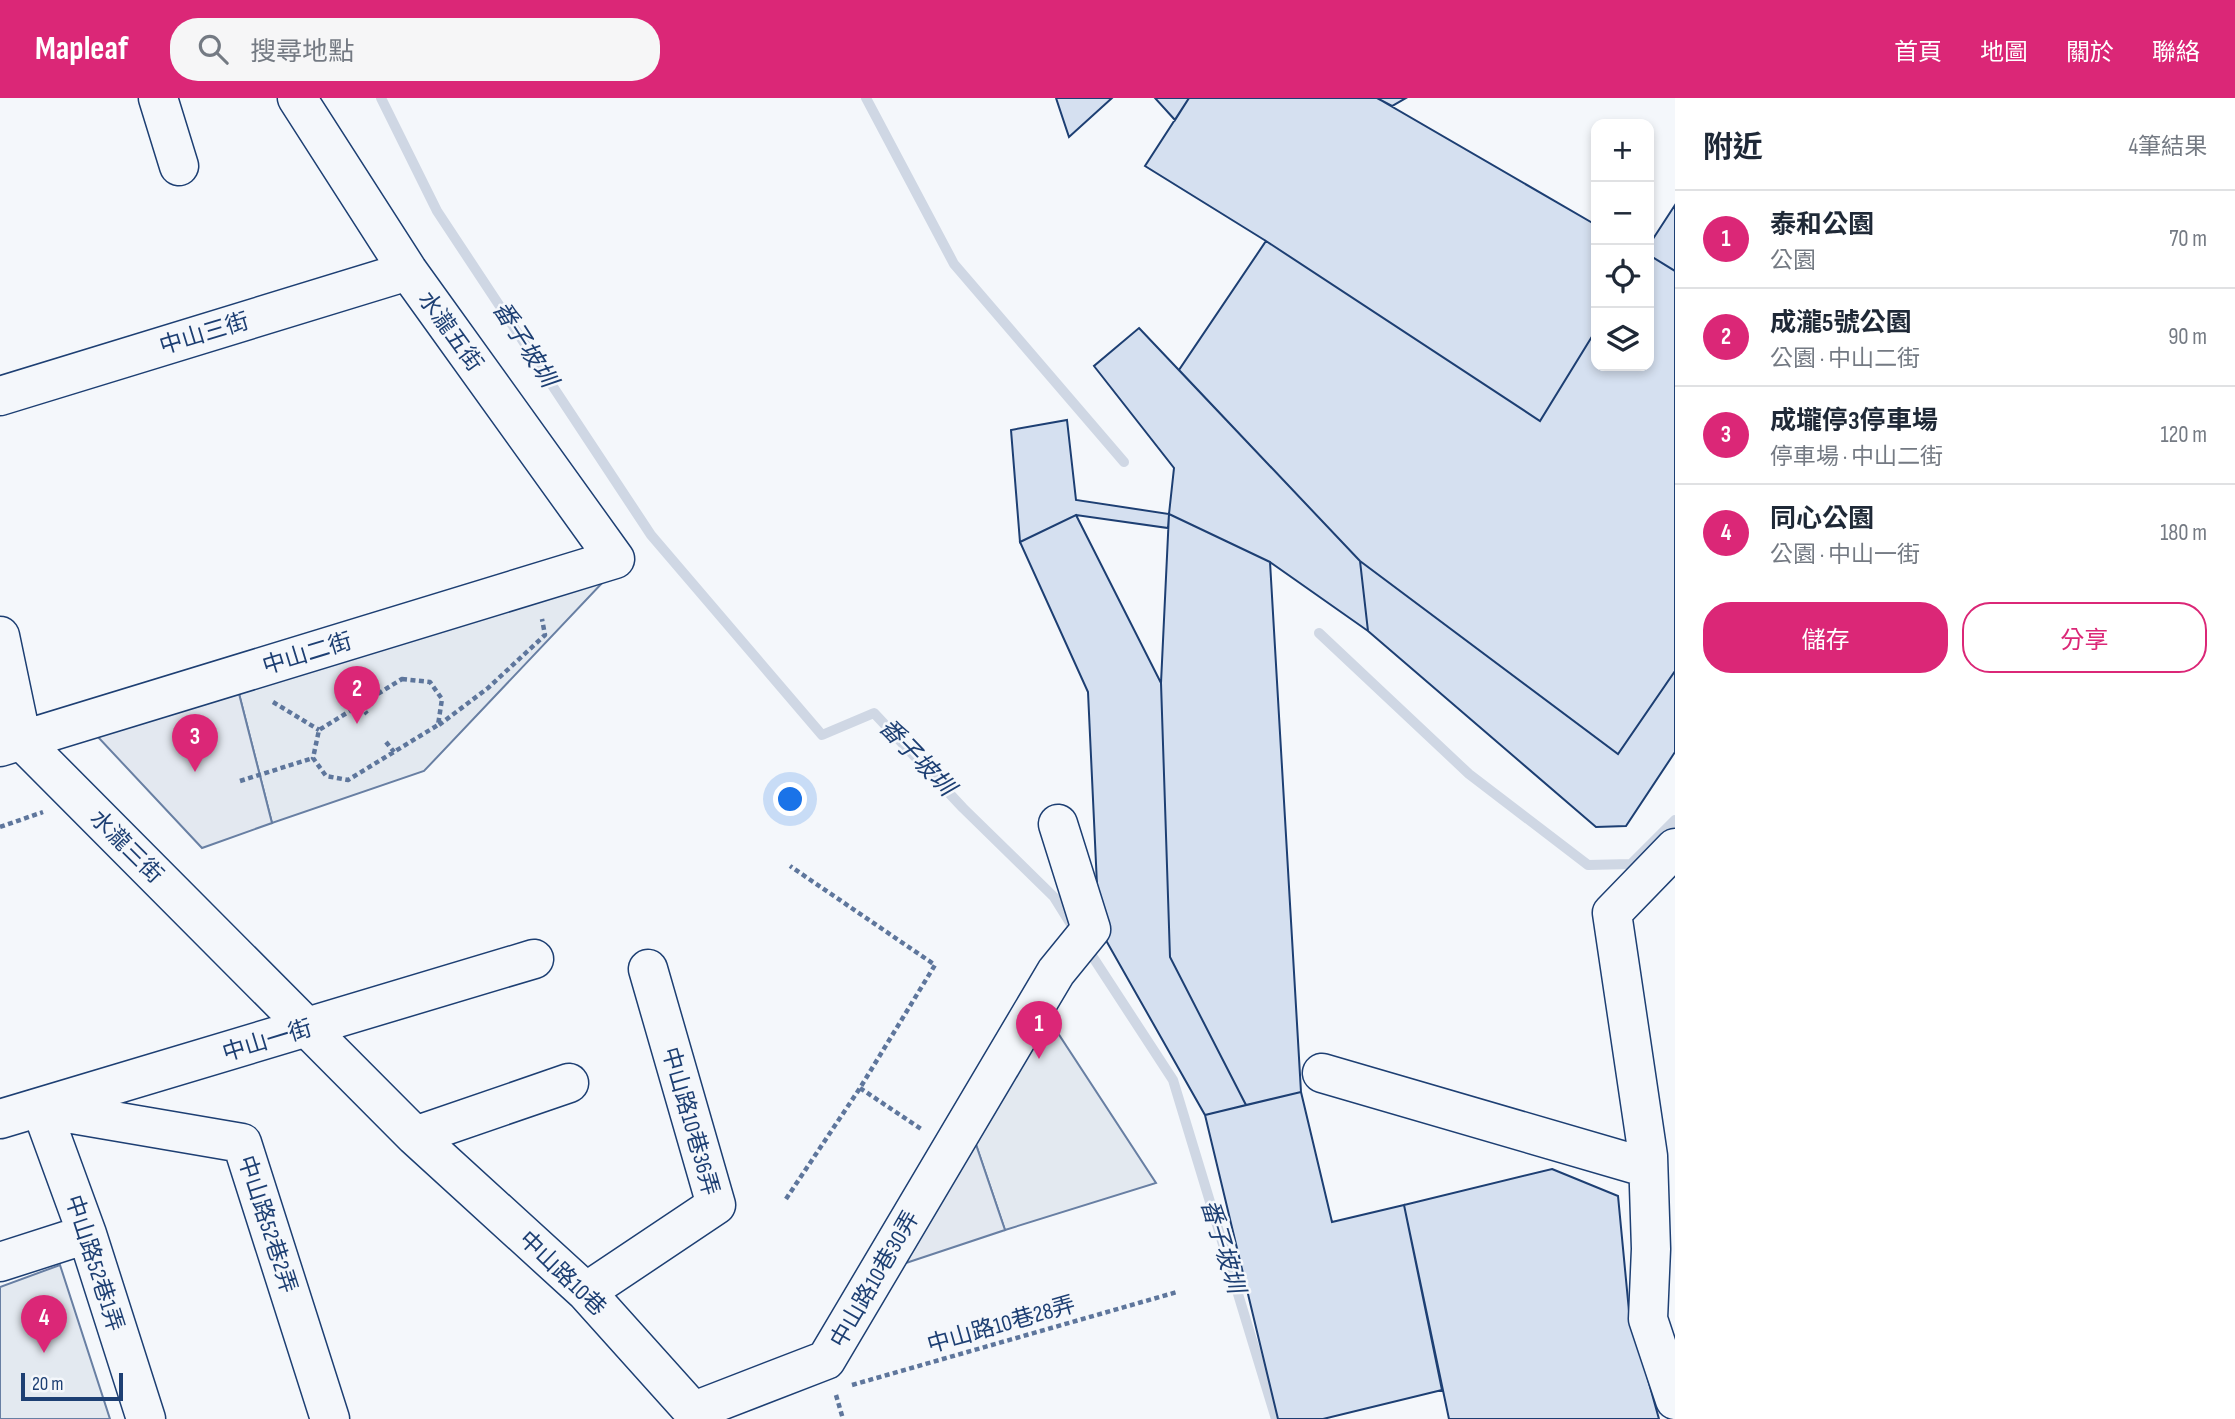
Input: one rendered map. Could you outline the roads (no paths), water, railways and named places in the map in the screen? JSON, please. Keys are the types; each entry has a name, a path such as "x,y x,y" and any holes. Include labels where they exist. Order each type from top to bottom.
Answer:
{"street":[{"path":"158,98 179,166"},
{"name":"水瀧五街","path":"297,98 408,271 615,559"},
{"name":"中山三街","path":"0,396 408,271"},
{"name":"中山二街","path":"11,744 615,559"},
{"path":"0,636 11,744"},
{"name":"水瀧三街","path":"11,744 307,1027"},
{"name":"中山路10巷30弄","path":"697,1415 826,1360 1056,972 1090,929 1058,824"},
{"path":"1675,848 1612,913 1648,1168 1651,1249 1648,1319 1675,1400"},
{"name":"中山一街","path":"0,1119 534,959"},
{"name":"中山路10巷36弄","path":"586,1292 716,1205 648,969"},
{"name":"中山路10巷","path":"307,1027 415,1136 586,1292 697,1415"},
{"path":"1322,1073 1648,1168"},
{"path":"415,1136 569,1083"},
{"name":"中山路52巷1弄","path":"41,1108 88,1234 146,1419"},
{"name":"中山路52巷2弄","path":"41,1108 242,1143 330,1419"},
{"path":"0,1262 88,1234"}],"waterway":[{"name":"番子坡圳","path":"381,98 437,211 651,535 822,735 874,713 963,808 1054,897 1074,929"},
{"path":"866,98 954,264 1124,462"},
{"path":"1319,633 1469,774 1588,865 1631,864 1675,820"},
{"name":"番子坡圳","path":"1085,945 1173,1080 1276,1419"}],"place":[{"name":"成瀧5號公園","path":"357,724"},
{"name":"成壠停3停車場","path":"195,772"},
{"name":"泰和公園","path":"1039,1059"},
{"name":"同心公園","path":"44,1353"}]}
